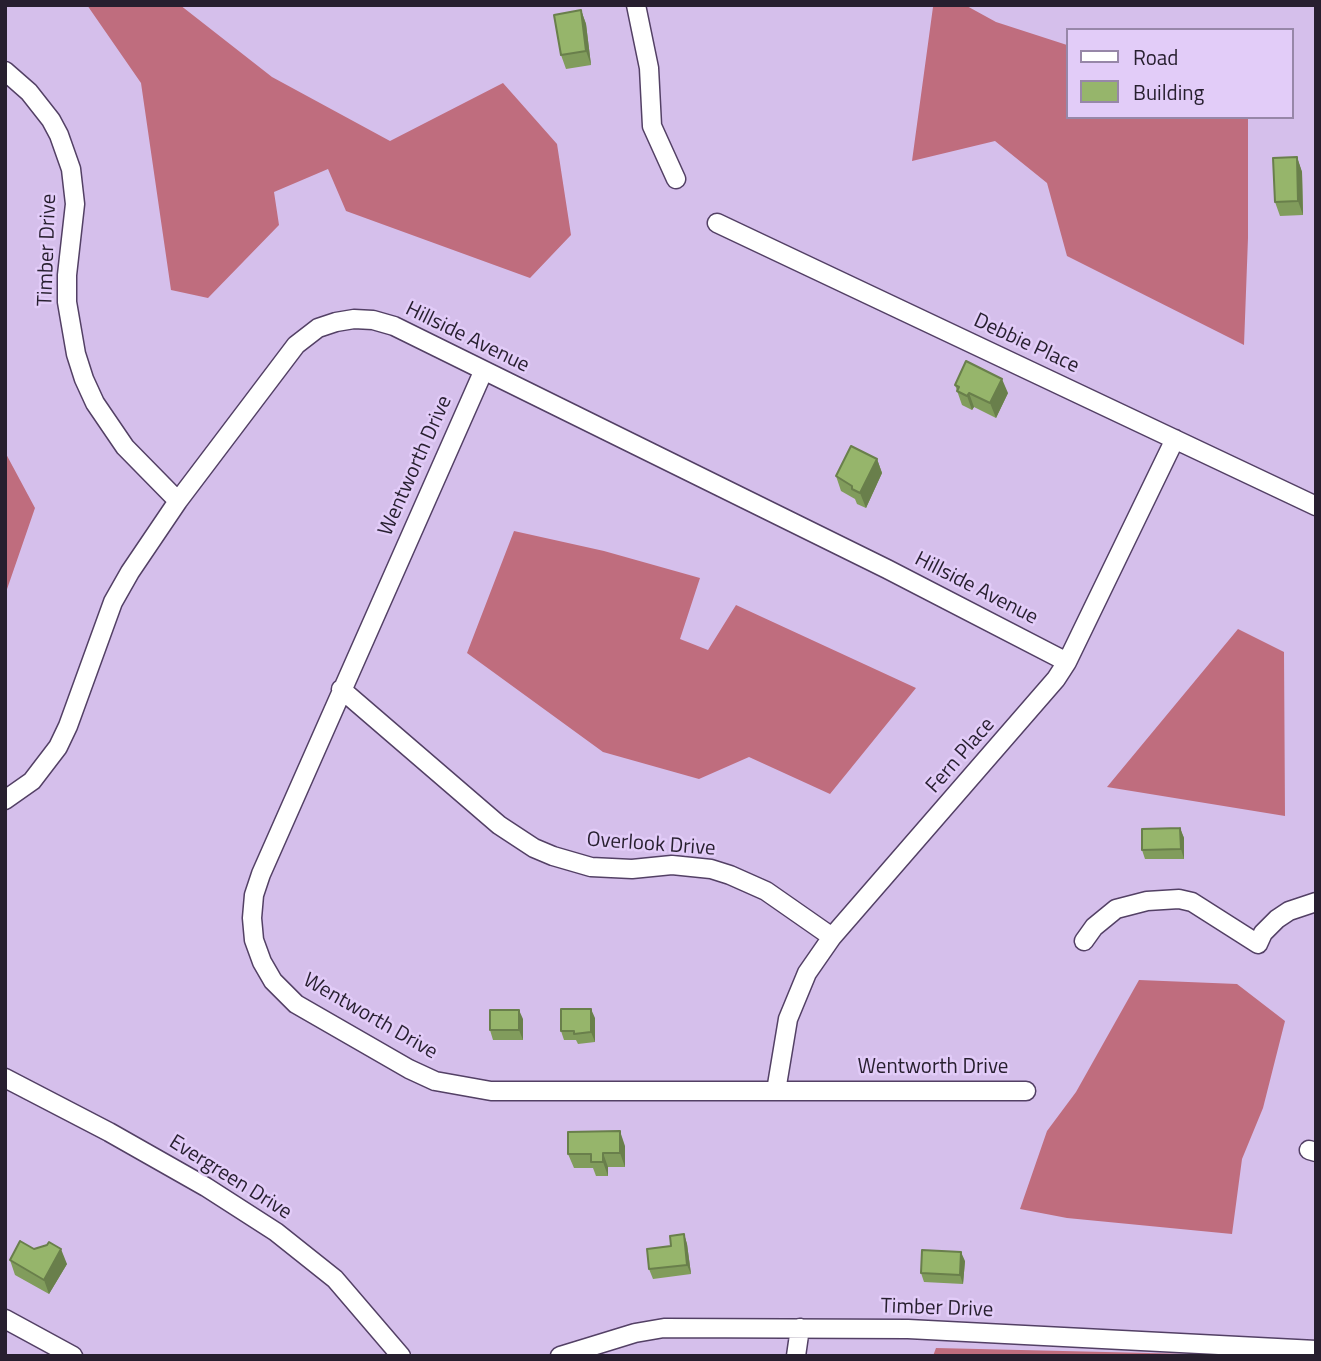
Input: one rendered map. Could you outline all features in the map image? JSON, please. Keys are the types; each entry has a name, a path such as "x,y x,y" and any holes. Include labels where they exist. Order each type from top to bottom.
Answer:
{"street":[{"path":"636,5 649,68 652,126 676,179"},
{"name":"Timber Drive","path":"5,71 41,105 59,135 71,169 75,204 68,262 67,302 76,354 84,379 95,403 125,447 178,501"},
{"name":"Debbie Place","path":"717,223 1316,506"},
{"name":"Hillside Avenue","path":"5,800 37,776 58,747 113,603 130,572 178,501 290,352 318,328 354,319 382,322 887,569 1067,662"},
{"name":"Wentworth Drive","path":"483,372 261,874 254,895 252,918 254,940 267,972 289,998 409,1069 435,1081 491,1091 1026,1091"},
{"name":"Fern Place","path":"776,1091 788,1019 807,973 832,937 1037,703 1067,662 1175,439"},
{"name":"Overlook Drive","path":"341,689 499,825 534,848 591,867 632,869 681,866 730,875 766,891 832,937"},
{"path":"1084,941 1094,927 1116,909 1147,901 1179,899 1192,902 1258,944 1263,933 1289,911 1316,902"},
{"name":"Evergreen Drive","path":"5,1078 194,1180 276,1232 335,1279 401,1356"},
{"path":"5,1319 73,1356"},
{"name":"Timber Drive","path":"560,1356 635,1333 664,1328 908,1329 1316,1350"},
{"path":"796,1356 800,1328"}],"shaded area":[{"path":"87,5 180,5 272,77 390,141 503,83 557,144 571,235 530,278 346,211 328,169 274,192 279,225 208,298 171,290 141,83"},
{"path":"929,5 965,5 996,22 1066,45 1066,119 1248,119 1248,238 1244,345 1067,256 1047,183 995,141 912,161 933,7"},
{"path":"5,452 35,508 5,595"},
{"path":"514,531 604,551 700,578 680,639 708,650 736,605 916,688 830,794 749,757 699,779 603,752 467,653"},
{"path":"1238,629 1284,652 1285,816 1107,787"},
{"path":"1139,980 1237,984 1285,1021 1263,1108 1242,1159 1232,1234 1067,1218 1020,1209 1047,1131 1076,1092"},
{"path":"936,1348 1190,1354 1190,1356 933,1356"}],"building":[{"path":"581,10 586,51 561,55 554,15"},
{"path":"1297,157 1298,201 1275,202 1273,158"},
{"path":"966,361 1002,379 990,403 969,393 967,396 957,391 959,387 955,385"},
{"path":"851,446 877,459 860,493 836,476"},
{"path":"1180,828 1181,849 1142,850 1142,829"},
{"path":"561,1009 591,1009 591,1032 574,1034 574,1031 561,1031"},
{"path":"490,1010 519,1010 519,1030 490,1030"},
{"path":"620,1131 620,1153 603,1153 603,1162 591,1162 591,1154 568,1154 568,1132"},
{"path":"684,1234 687,1265 649,1269 647,1249 671,1246 670,1236"},
{"path":"20,1241 34,1249 49,1242 61,1249 44,1280 10,1260"},
{"path":"922,1250 961,1252 960,1275 921,1273"}]}
